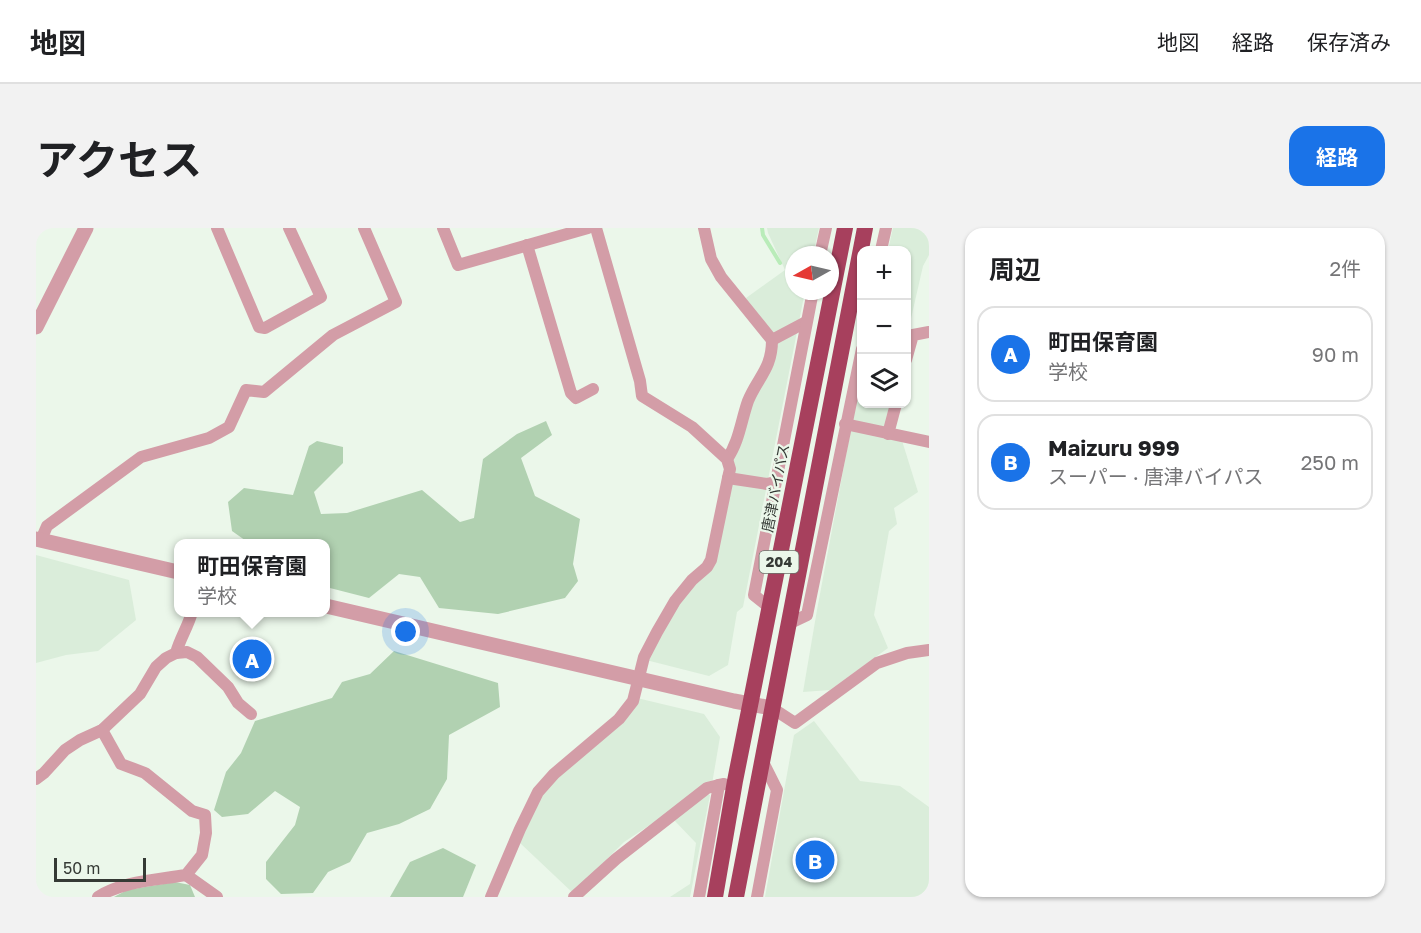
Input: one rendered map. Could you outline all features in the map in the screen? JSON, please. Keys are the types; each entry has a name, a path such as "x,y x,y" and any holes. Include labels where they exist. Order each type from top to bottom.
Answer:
{"highway":[{"name":"唐津バイパス","path":"715,897 727,783 752,705 845,228"},
{"name":"204","path":"736,897 865,228"}],"street":[{"path":"36,327 86,228"},
{"path":"217,228 259,327 265,328 321,297 289,228"},
{"path":"174,571 39,540 47,526 141,457 209,438 229,427 246,390 264,392 333,335 396,302 364,228"},
{"path":"443,228 458,265 588,228"},
{"path":"491,897 538,792 554,774 619,719 633,701 644,657 675,601 692,580 708,567 730,469 727,459 692,427 642,396 640,381 596,228"},
{"path":"704,228 711,260 721,277 772,340 769,362 749,399 733,450 727,459"},
{"path":"822,246 826,228"},
{"path":"882,246 886,228"},
{"path":"527,245 571,393 576,398 593,389"},
{"path":"770,608 754,595 811,300"},
{"path":"772,340 806,322"},
{"path":"908,354 913,335 929,332"},
{"path":"788,624 807,615 860,354"},
{"path":"888,434 895,408"},
{"path":"845,424 929,442"},
{"path":"822,449 839,453"},
{"path":"728,478 767,484 776,479 796,480"},
{"path":"330,607 772,708 795,723 877,663 907,653 929,650"},
{"path":"176,653 179,639 190,617"},
{"path":"36,779 65,750 102,730 140,694 156,667 176,653 186,652 196,657 228,687 238,703 251,714"},
{"path":"98,897 118,886 186,875 202,855 206,833 205,815 192,811 145,773 121,764 102,730"},
{"path":"757,897 777,790 762,760"},
{"path":"574,897 616,859 707,788 727,783 699,897"},
{"path":"186,875 217,897"}],"shaded area":[{"path":"767,228 819,228 815,246 785,246 785,270"},
{"path":"893,228 929,228 929,255 923,266 911,318 911,246 889,246"},
{"path":"785,270 785,300 803,300 743,607 737,612 728,665 709,676 646,660 677,604 714,563 734,457 768,359 768,345 755,324 746,298"},
{"path":"857,396 857,408 890,408 886,426 899,431 918,492 894,508 897,524 889,531 874,615 888,648 830,690 803,692"},
{"path":"36,555 129,580 136,620 98,651 66,655 36,663"},
{"path":"637,698 704,714 720,737 712,784 624,842 573,893 519,842 544,791"},
{"path":"814,721 860,781 900,786 929,807 929,897 765,897 794,735"},
{"path":"707,794 710,795 690,897 670,897 690,884 696,843 674,820"}],"green space":[{"path":"546,421 552,435 521,458 535,496 580,519 573,564 578,581 565,598 498,614 439,608 420,577 399,574 369,598 330,588 330,539 243,539 232,531 228,502 244,488 293,495 309,446 317,441 343,447 343,463 314,492 321,514 347,513 422,490 460,522 474,518 483,459 517,434"},
{"path":"394,651 498,683 500,707 449,735 447,779 430,809 399,824 367,833 350,862 328,872 313,893 281,894 266,879 266,862 295,825 300,807 275,791 248,814 222,817 214,810 226,772 241,753 255,721 332,698 342,682 370,674"},
{"path":"443,848 476,865 463,897 390,897 410,862"},
{"path":"175,882 190,885 195,897 114,897 127,890"}],"waterway":[{"path":"762,228 763,235 780,263"}],"place":[{"name":"町田保育園","path":"252,659"},
{"name":"Maizuru 999","path":"815,860"}]}
